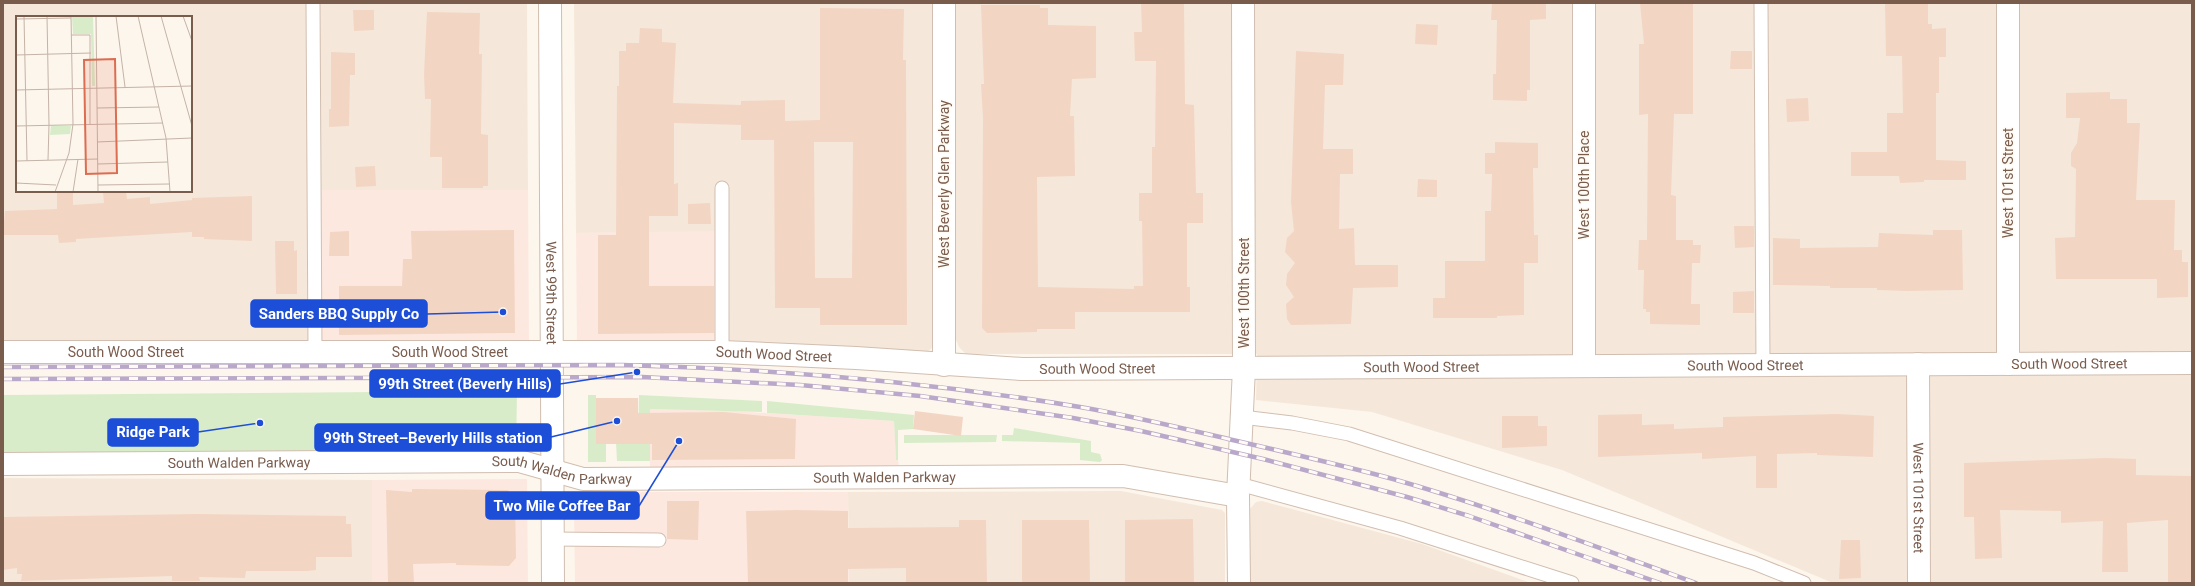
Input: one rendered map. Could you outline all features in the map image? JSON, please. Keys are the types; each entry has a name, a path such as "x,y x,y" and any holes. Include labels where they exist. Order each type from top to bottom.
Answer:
{"street":[{"name":"West 99th Street","path":"550,3 553,583"},
{"name":"West Beverly Glen Parkway","path":"944,3 944,365"},
{"name":"West 100th Street","path":"1239,583 1238,490 1244,368 1243,3"},
{"name":"West 100th Place","path":"1584,3 1584,366"},
{"name":"West 101st Street","path":"2008,3 2008,364"},
{"name":"South Wood Street","path":"3,352 722,352 856,358 1022,369 2192,363"},
{"name":"West 101st Street","path":"1918,364 1919,583"},
{"name":"South Walden Parkway","path":"3,464 519,461 583,479 1123,476 1238,490"}],"lane":[{"path":"313,3 315,352"},
{"path":"1761,3 1763,365"},
{"path":"722,188 722,352"},
{"path":"1242,417 1292,423 1349,434 1754,563 1804,583"},
{"path":"1238,490 1400,528 1572,583"},
{"path":"552,539 659,540"}],"shaded area":[{"path":"3,3 527,3 528,190 314,190 315,343 3,342"},
{"path":"574,3 933,3 933,347 927,352 729,343 729,232 576,233"},
{"path":"956,3 2192,3 2192,583 1833,583 1562,470 1372,412 1256,400 1257,354 966,354 959,347 956,340"},
{"path":"314,190 528,190 529,343 315,343"},
{"path":"730,231 729,343 577,344 576,233"},
{"path":"650,409 734,411 894,421 896,460 898,460 899,467 650,468"},
{"path":"3,478 372,480 372,583 3,583"},
{"path":"527,479 528,583 372,583 372,480"},
{"path":"1121,491 1222,510 1225,513 1225,583 849,583 848,492"},
{"path":"848,492 849,583 575,583 574,504 579,493"},
{"path":"1262,501 1422,544 1531,583 1250,583 1249,510 1256,502"}],"green space":[{"path":"517,391 516,453 3,452 3,395"},
{"path":"588,395 596,395 596,443 606,444 606,462 588,462"},
{"path":"639,395 762,401 762,412 650,409 650,461 617,461 616,443 638,443"},
{"path":"767,401 914,415 913,429 898,430 898,460 896,460 894,421 767,413"},
{"path":"1014,428 1091,441 1091,452 1100,454 1102,460 1100,462 1080,460 1080,443 1002,441 1002,435 1013,435"},
{"path":"904,435 997,435 996,442 904,443"}],"building":[{"path":"1141,3 1184,3 1185,104 1194,105 1196,193 1203,193 1203,223 1187,223 1187,287 1190,287 1190,312 1075,312 1075,329 1037,329 1037,332 987,333 982,328 983,118 981,84 984,84 981,5 1040,5 1040,8 1048,8 1048,25 1096,26 1096,78 1072,79 1070,116 1074,116 1075,176 1037,177 1038,287 1134,289 1134,286 1143,286 1142,221 1139,221 1139,193 1152,193 1152,147 1155,147 1156,61 1135,61 1134,32 1142,32"},
{"path":"1492,3 1546,3 1546,19 1530,20 1530,90 1527,90 1527,101 1493,100 1493,74 1496,74 1497,20 1491,20"},
{"path":"1640,3 1693,3 1693,114 1674,114 1671,195 1676,196 1676,240 1693,240 1693,245 1701,245 1700,263 1692,263 1691,304 1700,304 1700,325 1650,324 1650,312 1646,312 1646,309 1643,309 1644,270 1638,270 1639,240 1647,240 1648,114 1639,115 1639,44 1644,44"},
{"path":"1885,3 1928,3 1928,24 1932,24 1932,29 1946,28 1946,57 1939,57 1939,93 1936,93 1936,160 1966,161 1966,180 1924,180 1924,182 1900,183 1899,176 1851,176 1851,152 1887,152 1887,113 1903,113 1902,56 1886,56"},
{"path":"820,8 904,9 903,60 906,60 907,325 820,325 820,308 775,308 774,140 741,140 741,125 674,123 674,184 678,183 678,216 649,216 649,286 714,286 714,333 598,334 598,235 616,235 617,86 619,86 619,51 626,51 626,43 639,43 640,28 662,29 662,42 676,43 673,103 741,105 741,101 785,100 785,121 820,120","holes":["814,142 853,142 852,278 815,278"]},
{"path":"353,10 374,10 374,30 354,31"},
{"path":"427,12 480,13 479,54 482,54 481,134 488,135 488,186 483,186 483,188 442,188 442,157 430,157 431,99 425,99 424,74"},
{"path":"1416,24 1438,25 1437,45 1415,44"},
{"path":"1296,51 1344,54 1343,85 1325,85 1323,149 1353,149 1353,174 1340,174 1339,229 1354,228 1355,265 1398,265 1398,287 1353,288 1351,324 1291,325 1287,319 1286,304 1294,297 1286,285 1287,274 1295,263 1285,252 1287,238 1294,231 1291,202"},
{"path":"1731,51 1752,51 1752,69 1730,69"},
{"path":"331,52 355,53 355,75 350,75 349,126 329,127 329,109 331,109"},
{"path":"2110,92 2110,99 2127,99 2127,123 2140,123 2136,200 2175,200 2174,250 2182,250 2182,262 2188,262 2188,297 2157,298 2157,279 2056,279 2055,238 2075,237 2076,169 2071,166 2071,153 2077,143 2080,118 2066,118 2066,93"},
{"path":"1808,98 1809,121 1787,122 1786,99"},
{"path":"1495,142 1538,143 1538,168 1533,168 1534,235 1538,235 1538,263 1524,263 1524,315 1497,316 1497,318 1433,318 1433,298 1445,298 1445,261 1485,261 1485,211 1491,211 1492,174 1485,174 1485,153 1495,153"},
{"path":"375,166 376,186 356,187 355,167"},
{"path":"1418,179 1437,180 1437,197 1417,197"},
{"path":"57,192 73,192 73,205 104,203 103,193 114,192 126,192 127,199 150,197 150,204 192,200 192,198 252,196 252,241 204,239 204,237 192,237 192,232 76,239 76,242 59,243 58,235 3,235 5,211 57,209"},
{"path":"710,203 711,224 688,224 688,204"},
{"path":"1734,226 1754,226 1754,247 1735,248"},
{"path":"514,230 515,333 339,335 339,286 402,286 403,259 412,259 411,231"},
{"path":"1933,230 1962,230 1963,290 1907,291 1877,290 1877,288 1830,288 1830,286 1773,285 1773,238 1800,239 1800,248 1878,247 1879,233 1933,235"},
{"path":"349,231 349,256 329,256 330,232"},
{"path":"275,241 294,241 294,251 297,250 297,294 276,294"},
{"path":"1754,291 1754,313 1733,313 1733,292"},
{"path":"596,398 638,398 638,413 724,412 796,419 795,459 652,460 652,444 596,444"},
{"path":"915,411 963,417 961,436 913,429"},
{"path":"1642,414 1642,425 1674,424 1674,429 1723,427 1723,417 1837,414 1874,416 1873,457 1817,455 1817,453 1777,454 1777,488 1756,488 1756,456 1702,459 1702,453 1598,457 1598,415"},
{"path":"1502,416 1538,416 1538,426 1547,426 1547,446 1502,448"},
{"path":"2106,458 2136,459 2136,475 2192,476 2192,582 2168,582 2168,520 2127,523 2128,572 2102,572 2103,521 2061,523 2061,511 2000,510 2002,558 1975,559 1974,517 1964,517 1964,463"},
{"path":"412,489 508,490 515,498 516,558 509,566 456,565 456,563 413,564 414,583 388,583 386,490 412,492"},
{"path":"667,501 699,501 698,540 667,539"},
{"path":"746,511 848,511 848,528 959,527 959,520 986,520 987,583 906,582 906,568 848,569 848,583 748,583"},
{"path":"197,514 346,516 346,524 351,524 352,557 316,557 316,570 246,571 245,578 199,577 200,581 172,581 172,576 21,581 22,574 17,574 17,568 3,570 3,517"},
{"path":"1193,519 1194,583 1125,583 1125,520"},
{"path":"1022,520 1089,520 1090,583 1022,583"},
{"path":"1841,540 1860,540 1861,578 1839,579"}],"railway":[{"path":"3,367 623,365 795,373 967,390 1120,414 1393,479 1507,515 1696,583"},
{"path":"3,379 642,377 800,385 920,396 1073,418 1141,431 1263,459 1407,497 1469,516 1660,583"}],"place":[{"name":"Sanders BBQ Supply Co","path":"503,312"},
{"name":"99th Street (Beverly Hills)","path":"637,372"},
{"name":"99th Street–Beverly Hills station","path":"617,421"},
{"name":"Ridge Park","path":"260,423"},
{"name":"Two Mile Coffee Bar","path":"679,441"}]}
